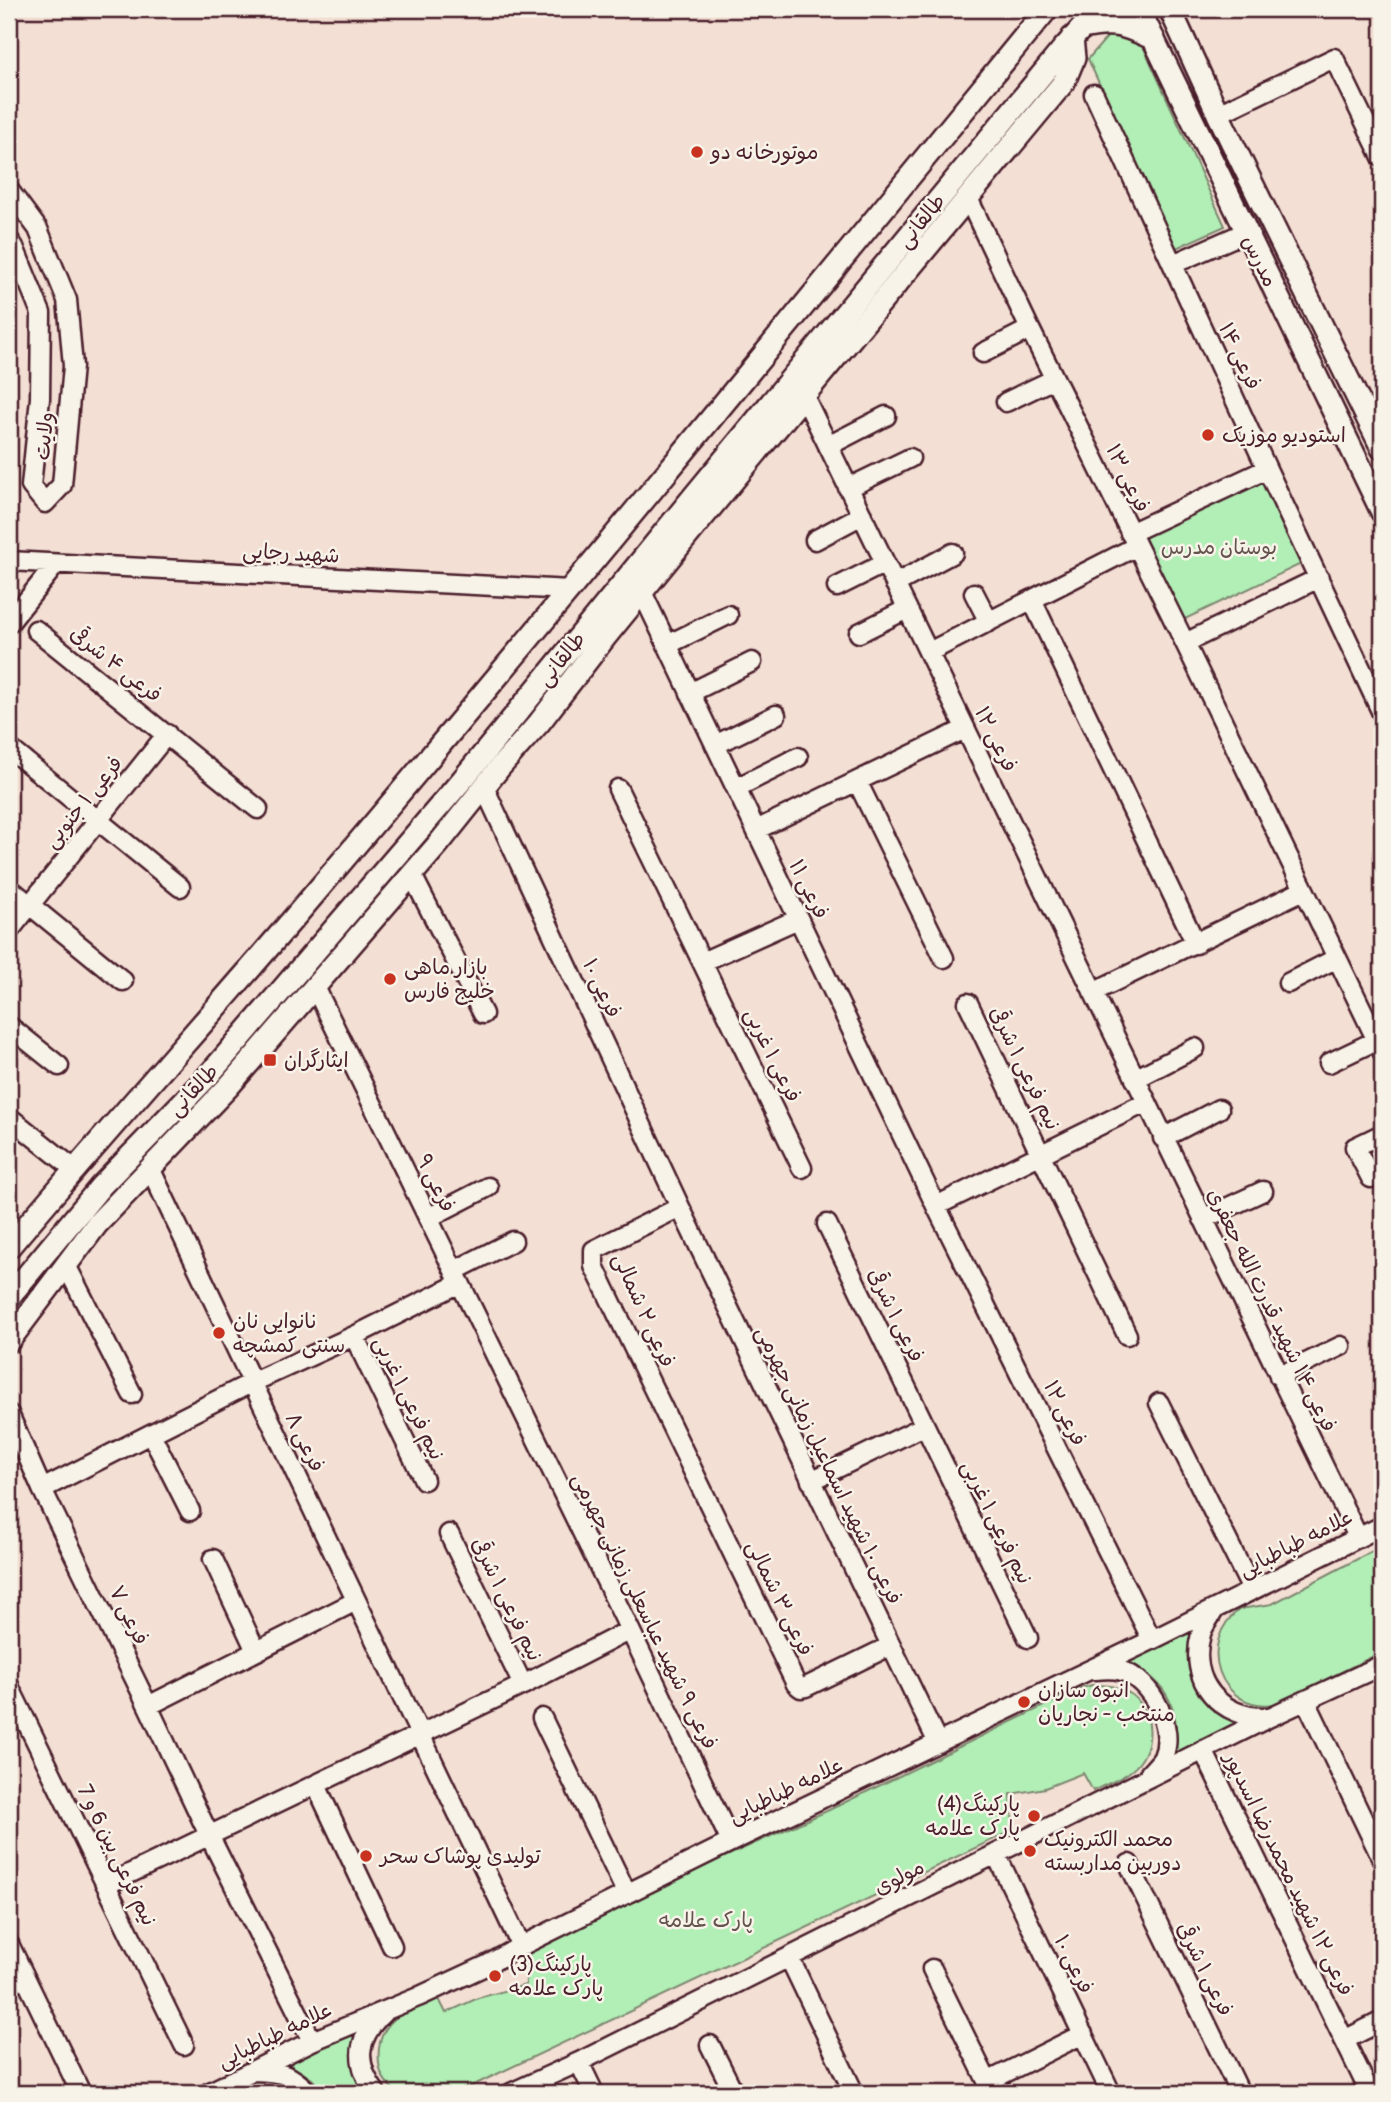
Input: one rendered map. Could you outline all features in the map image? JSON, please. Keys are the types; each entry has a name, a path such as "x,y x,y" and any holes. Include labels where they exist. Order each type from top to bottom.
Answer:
{"main road":[{"name":"طالقانی","path":"9,1247 319,889 570,590 1047,9"},
{"name":"طالقانی","path":"9,1297 101,1186 195,1088 463,779 694,496 1099,9"},
{"name":"مدرس","path":"1139,9 1382,512"},
{"name":"مدرس","path":"1170,9 1218,114 1382,448"},
{"path":"9,1341 97,1224 229,1086 412,875 1064,82 1074,58 1077,33 1102,24 1125,25 1154,39"},
{"path":"195,1088 265,1044"}],"street":[{"path":"1218,114 1334,58 1382,157"},
{"name":"فرعی ۱۴","path":"1094,94 1382,713"},
{"name":"ولایت","path":"9,190 38,229 67,300 73,366 62,485 45,503 31,486 40,398 41,313 9,240"},
{"name":"فرعی ۱۳","path":"968,198 1380,1045"},
{"path":"1173,264 1246,233"},
{"path":"983,353 1030,329"},
{"path":"1006,402 1054,379"},
{"name":"فرعی ۱۲","path":"804,396 1147,1102"},
{"path":"828,446 886,416"},
{"path":"848,488 909,458"},
{"path":"929,652 1032,600 1196,503 1267,469"},
{"path":"815,540 862,515"},
{"path":"895,584 953,553"},
{"name":"شهید رجایی","path":"9,561 570,590"},
{"path":"837,587 885,563"},
{"path":"9,623 56,564"},
{"path":"1185,643 1319,578"},
{"name":"فرعی ۱۱","path":"642,592 936,1206"},
{"path":"975,593 989,622"},
{"path":"1032,600 1196,944"},
{"path":"859,634 907,609"},
{"path":"667,645 728,615"},
{"name":"فرعی ۴ شرقی","path":"36,630 258,809"},
{"path":"690,693 751,662"},
{"path":"715,745 776,715"},
{"path":"756,830 965,729"},
{"name":"فرعی ۱ جنوبی","path":"9,931 167,734"},
{"path":"16,753 180,887"},
{"path":"736,788 798,757"},
{"path":"857,781 944,958"},
{"name":"فرعی ۱۰","path":"484,787 680,1208"},
{"path":"618,789 702,962 798,919"},
{"path":"412,875 482,1014"},
{"path":"9,888 123,981"},
{"path":"1093,992 1304,890"},
{"path":"1288,983 1337,958"},
{"name":"فرعی ۱ غربی","path":"702,962 802,1168"},
{"name":"فرعی ۹","path":"315,986 517,1400"},
{"name":"نیم فرعی ۱ شرقی","path":"968,1003 1040,1153"},
{"path":"9,1026 59,1066"},
{"path":"1329,1063 1380,1045"},
{"path":"1135,1079 1195,1048"},
{"path":"936,1206 1147,1102"},
{"name":"فرعی ۱۴ شهید قدرت الله جعفری","path":"1147,1102 1358,1537"},
{"path":"1163,1138 1219,1109"},
{"path":"9,1117 74,1169"},
{"path":"1371,1178 1355,1147 1382,1134"},
{"path":"1040,1153 1127,1335"},
{"name":"فرعی ۸","path":"150,1168 521,1947"},
{"path":"428,1218 488,1187"},
{"path":"1203,1219 1263,1191"},
{"name":"فرعی ۱۲","path":"936,1206 1152,1640"},
{"name":"فرعی ۲ شمالی","path":"680,1208 594,1250 594,1266 695,1475"},
{"name":"فرعی ۱۰ شهید اسماعیل زمانی جهرمی","path":"680,1208 938,1743"},
{"name":"فرعی ۱ شرقی","path":"827,1224 924,1426"},
{"path":"43,1489 251,1383 354,1336 457,1277 513,1241"},
{"path":"66,1265 132,1394"},
{"name":"نیم فرعی ۱ غربی","path":"354,1336 424,1480"},
{"path":"1279,1376 1341,1346"},
{"name":"فرعی ۹ شهید عباسعلی زمانی جهرمی","path":"517,1400 731,1842"},
{"path":"1159,1404 1252,1590"},
{"name":"فرعی ۷","path":"9,1414 209,1835 312,2041"},
{"path":"811,1481 924,1426"},
{"name":"نیم فرعی ۱ غربی","path":"924,1426 1028,1638"},
{"path":"151,1434 190,1511"},
{"name":"فرعی ۳ شمالی","path":"695,1475 796,1684 801,1688 806,1687 890,1646"},
{"name":"علامه طباطبایی","path":"208,2093 312,2041 485,1966 731,1842 1091,1670 1382,1526"},
{"name":"نیم فرعی ۱ شرقی","path":"449,1534 523,1685"},
{"path":"213,1559 256,1651"},
{"path":"148,1706 356,1601"},
{"path":"1214,1610 1201,1633 1198,1661 1203,1680 1214,1698 1228,1709 1243,1716 1270,1717"},
{"path":"106,1885 421,1735 630,1630"},
{"name":"مولوی","path":"511,2093 789,1958 1270,1717 1382,1665"},
{"path":"1091,1670 1120,1670 1131,1675 1144,1685 1156,1703 1167,1732 1163,1756 1144,1779"},
{"name":"نیم فرعی بین 6 و 7","path":"9,1688 184,2045"},
{"path":"1306,1701 1382,1859"},
{"path":"542,1718 626,1894"},
{"name":"فرعی ۱۲ شهید محمدرضا اسدپور","path":"1203,1750 1370,2093"},
{"path":"316,1785 392,1946"},
{"name":"فرعی ۱۰","path":"996,1854 1111,2093"},
{"name":"فرعی ۱ شرقی","path":"1129,1864 1240,2093"},
{"path":"9,1944 80,2093"},
{"path":"789,1958 854,2093"},
{"path":"932,1969 990,2087 1083,2034"},
{"path":"376,2093 361,2066 360,2053 370,2026 389,2008"},
{"path":"1344,2040 1382,2021"},
{"path":"710,2045 734,2093"},
{"path":"579,2062 594,2093"},
{"path":"252,2071 287,2074 309,2093"}],"green space":[{"path":"1128,13 1225,226 1174,249 1088,59"},
{"name":"بوستان مدرس","path":"1258,472 1301,564 1183,620 1140,528"},
{"path":"1382,1546 1382,1652 1276,1704 1256,1704 1240,1698 1228,1687 1220,1672 1217,1656 1219,1639 1226,1623 1240,1609 1272,1604"},
{"path":"1191,1630 1194,1632 1215,1708 1239,1723 1240,1727 1175,1757 1172,1755 1176,1727 1170,1701 1155,1680 1131,1665 1130,1660"},
{"name":"پارک علامه","path":"1092,1685 1112,1686 1123,1690 1133,1696 1146,1713 1149,1733 1145,1754 1124,1776 1093,1791 1083,1773 1045,1788 1011,1794 1013,1828 1009,1832 457,2093 401,2093 383,2078 378,2059 381,2037 392,2021 409,2009 437,1995 446,2013 478,1998 526,1985 525,1955 684,1875 829,1810"},
{"path":"354,2029 354,2065 365,2093 325,2093 312,2079 287,2061"},
{"path":"256,2085 280,2088 291,2093 233,2093"}],"place":[{"name":"موتورخانه دو","path":"697,152"},
{"name":"استودیو موزیک","path":"1208,435"},
{"name":"بازار ماهی خلیج فارس","path":"390,979"},
{"name":"ایثارگران","path":"270,1060"},
{"name":"نانوایی نان سنتی کمشچه","path":"219,1333"},
{"name":"انبوه سازان منتخب - نجاریان","path":"1024,1702"},
{"name":"پارکینگ(4) پارک علامه","path":"1034,1816"},
{"name":"محمد الکترونیک دوربین مداربسته","path":"1030,1851"},
{"name":"تولیدی پوشاک سحر","path":"366,1856"},
{"name":"پارکینگ(3) پارک علامه","path":"495,1976"}]}
